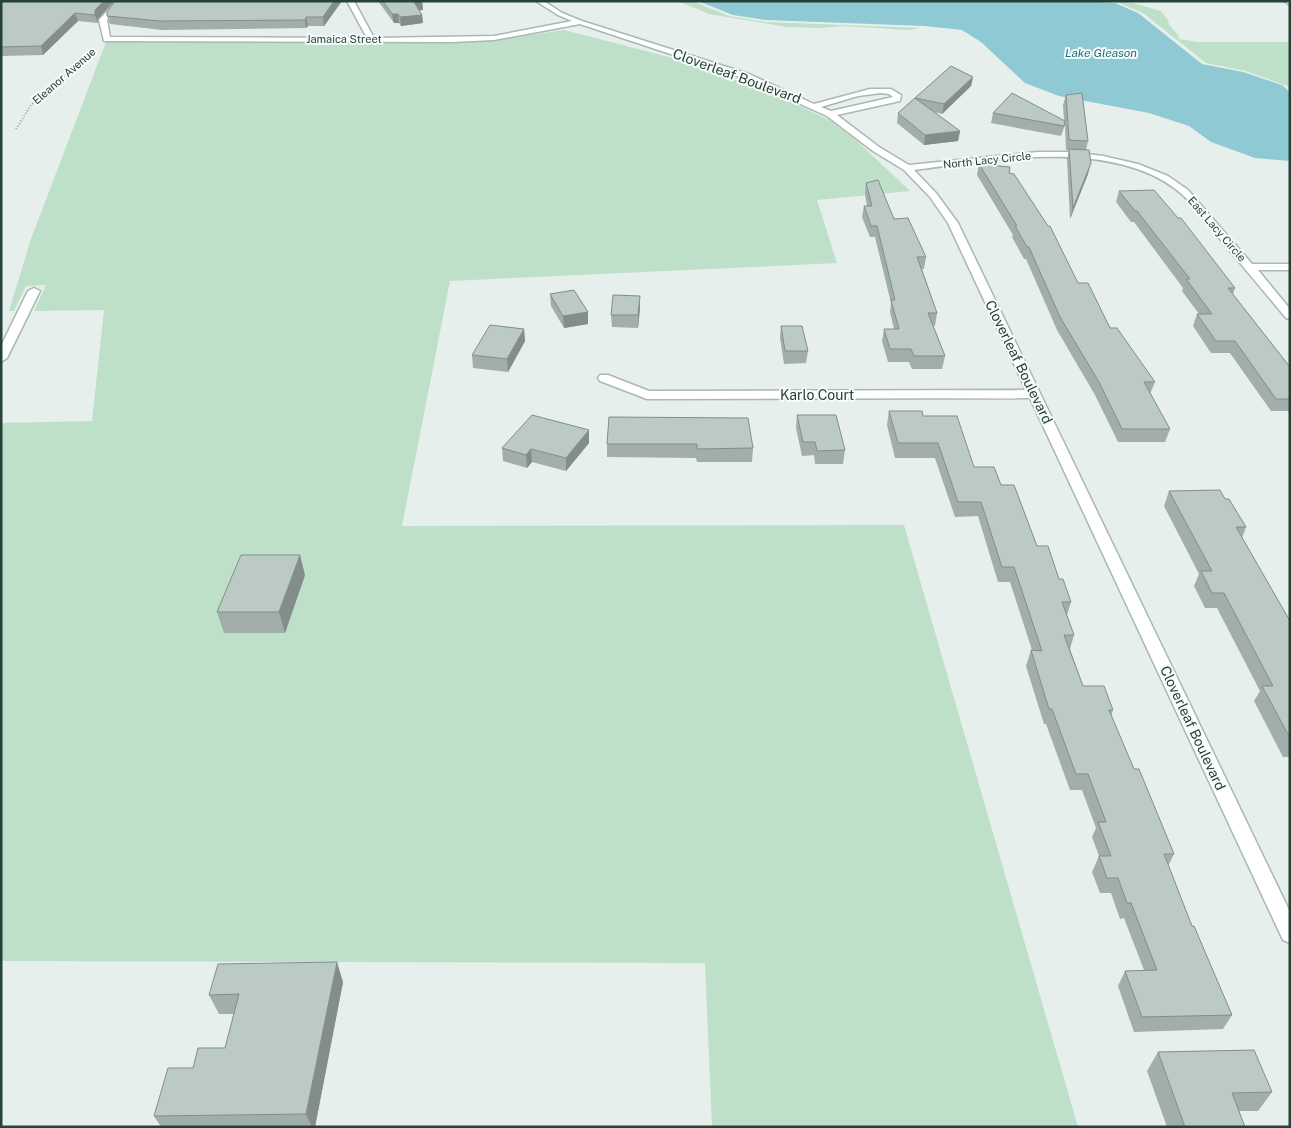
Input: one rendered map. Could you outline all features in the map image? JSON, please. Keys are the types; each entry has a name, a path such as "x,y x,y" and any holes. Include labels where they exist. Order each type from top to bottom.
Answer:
{"street":[{"name":"Eleanor Avenue","path":"107,39 103,20 120,1"},
{"path":"350,1 371,39"},
{"name":"Cloverleaf Boulevard","path":"539,1 560,14 580,22 746,76 816,106 830,114 876,149 907,168 933,195 953,223 1290,934"},
{"name":"Jamaica Street","path":"107,39 494,38 580,22"},
{"path":"816,106 865,92 885,90 894,92 897,95 897,99 830,114"},
{"name":"North Lacy Circle","path":"907,168 1027,155 1086,157 1128,163"},
{"name":"East Lacy Circle","path":"1128,163 1166,178 1195,202 1290,316"},
{"path":"1249,267 1290,267"},
{"path":"1,358 34,290"},
{"name":"Karlo Court","path":"604,378 648,396 1034,394"}],"path":[{"name":"Eleanor Avenue","path":"16,129 31,105 107,39"}],"green space":[{"path":"678,1 692,1 729,16 766,22 919,28 909,30 844,26 820,28 787,27 709,14"},
{"path":"1110,1 1126,1 1161,11 1179,39 1197,42 1290,42 1290,87 1246,71 1206,63 1143,13"},
{"path":"564,30 669,57 773,93 829,120 857,141 910,191 817,200 837,263 450,281 402,526 904,525 1078,1127 712,1127 705,963 1,961 1,423 92,421 104,310 34,311 46,285 26,286 14,311 9,311 31,239 106,42 451,42 494,40"}],"water":[{"name":"Lake Gleason","path":"698,1 1085,1 1115,3 1138,13 1202,64 1243,72 1282,85 1290,92 1290,161 1255,158 1211,142 1189,126 1149,113 1059,96 1025,83 981,42 962,30 925,26 766,20 733,15"}],"building":[{"path":"1,1 104,1 95,10 95,15 75,13 41,46 1,47"},
{"path":"115,1 334,1 323,17 306,17 305,20 160,21 107,16 107,12"},
{"path":"383,1 422,1 414,2 422,15 400,17 398,14 392,14"},
{"path":"951,66 973,77 944,104 915,98 960,131 925,135 898,113"},
{"path":"1012,93 1065,121 1064,126 993,113"},
{"path":"1082,93 1088,141 1069,140 1066,95"},
{"path":"1069,149 1089,150 1091,163 1073,208"},
{"path":"979,164 1010,167 1009,173 1014,174 1048,226 1050,226 1078,283 1088,283 1110,328 1117,328 1155,382 1144,382 1170,429 1122,429 1099,382 1060,317 1029,247 1027,247 1015,226 1017,226"},
{"path":"878,180 894,219 908,218 926,257 917,257 937,313 928,313 945,356 914,356 911,349 890,349 884,329 899,329 891,300 895,300 877,226 871,226 864,206 872,206 866,183"},
{"path":"1154,190 1178,218 1181,218 1235,288 1228,288 1290,367 1290,399 1276,399 1235,341 1216,341 1197,314 1212,314 1186,279 1190,279 1119,191"},
{"path":"574,290 588,312 563,316 550,294"},
{"path":"613,295 640,296 638,315 611,315"},
{"path":"490,325 524,329 507,359 472,355"},
{"path":"781,326 802,326 808,351 785,351"},
{"path":"889,411 922,411 923,416 957,416 974,467 994,467 1001,485 1014,485 1037,546 1048,546 1059,579 1063,579 1071,602 1062,602 1074,635 1064,635 1083,686 1104,686 1113,710 1109,710 1134,769 1139,769 1174,854 1164,854 1192,926 1194,926 1232,1015 1142,1017 1125,971 1157,970 1131,903 1127,903 1118,878 1107,878 1099,856 1111,856 1098,822 1106,822 1088,774 1076,774 1052,709 1049,709 1031,650 1042,651 1014,567 1002,567 981,502 958,502 938,443 898,443"},
{"path":"532,415 589,430 566,458 531,449 526,455 502,448"},
{"path":"797,415 836,415 845,450 817,451 815,442 803,442"},
{"path":"609,417 748,418 753,448 697,449 697,444 607,444"},
{"path":"1220,490 1225,499 1229,499 1246,527 1236,527 1290,621 1290,738 1262,686 1273,686 1224,593 1212,593 1201,571 1212,571 1169,491"},
{"path":"241,555 300,555 279,612 217,612"},
{"path":"337,962 306,1114 154,1116 168,1068 193,1068 198,1048 225,1048 239,994 209,995 218,964"},
{"path":"1254,1050 1272,1092 1232,1093 1245,1127 1185,1127 1158,1052"}]}
